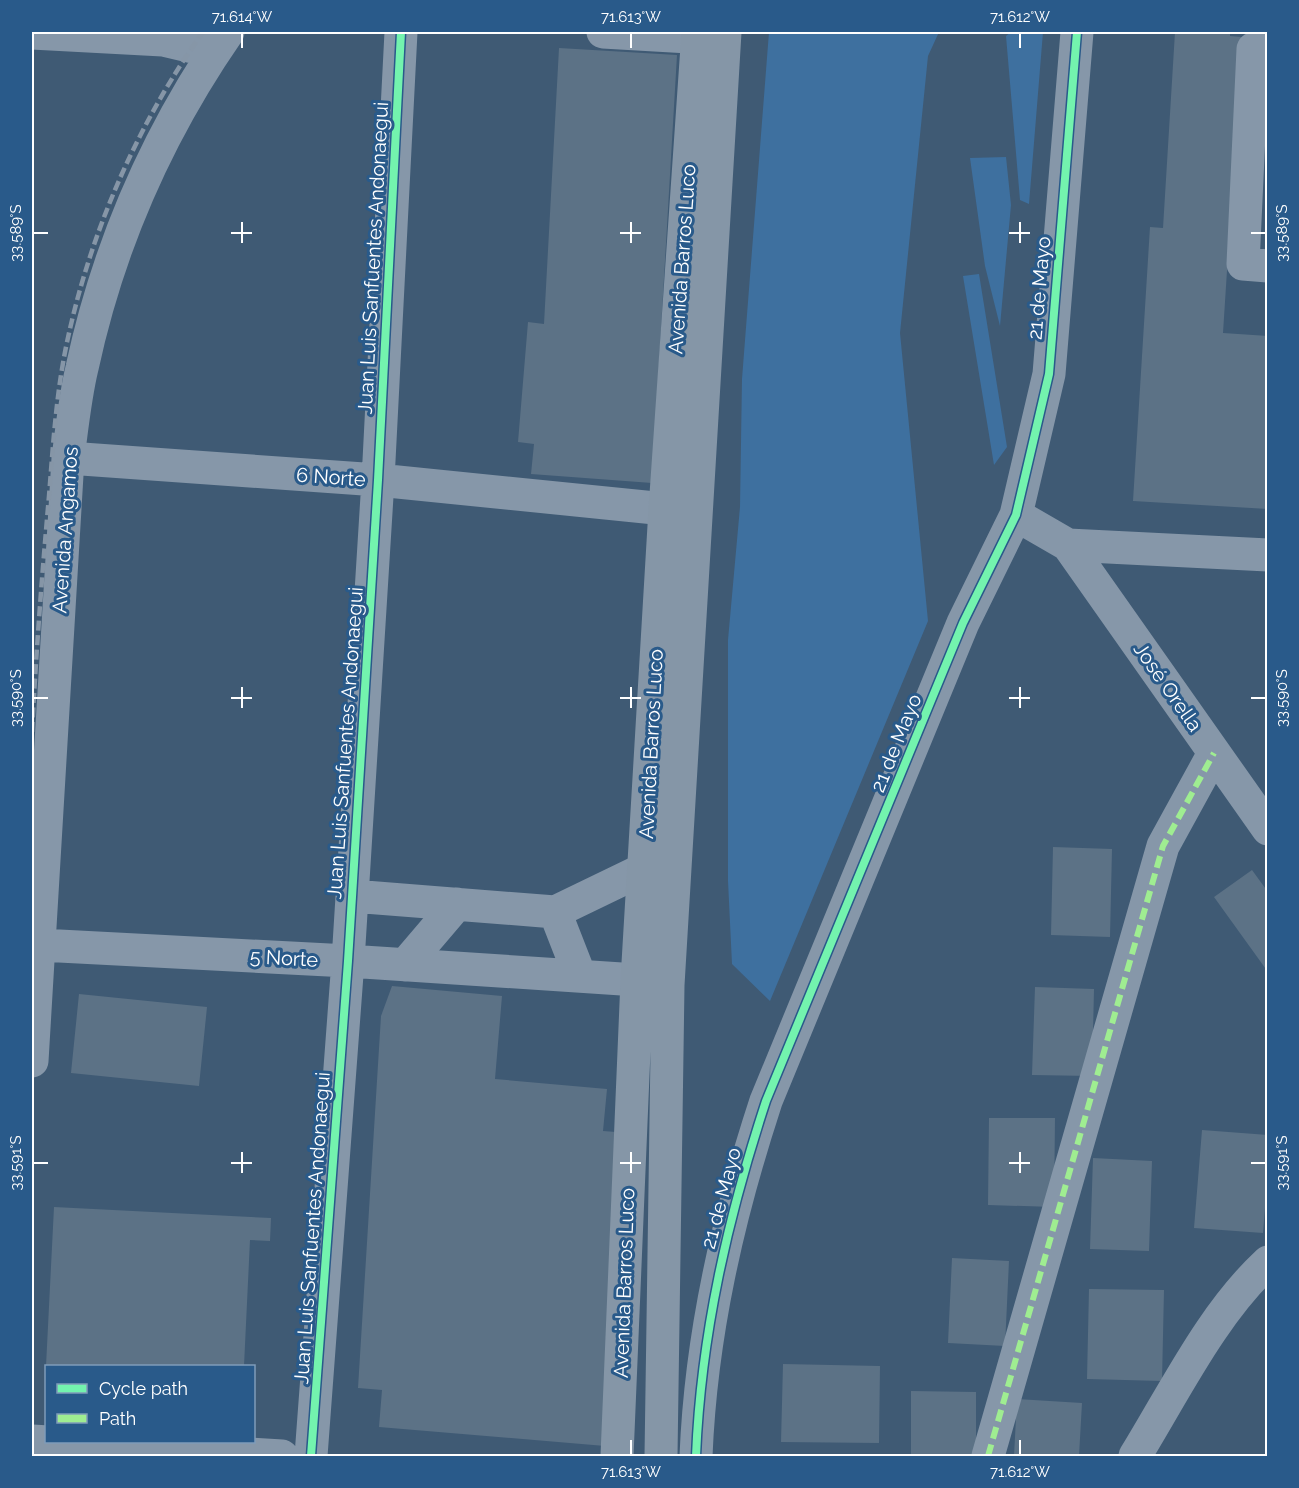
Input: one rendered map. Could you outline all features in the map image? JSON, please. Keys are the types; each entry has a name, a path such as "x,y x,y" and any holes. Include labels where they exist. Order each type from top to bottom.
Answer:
{"main road":[{"name":"Avenida Barros Luco","path":"617,1456 637,980 665,509 711,35"},
{"name":"Avenida Barros Luco","path":"661,1456 668,985 711,35"}],"street":[{"name":"Juan Luis Sanfuentes Andonaegui","path":"311,1456 348,961 378,480 401,32"},
{"path":"603,32 711,35"},
{"name":"21 de Mayo","path":"696,1456 704,1355 714,1290 728,1226 766,1101 963,623 1016,514 1049,374 1077,32"},
{"path":"32,33 221,42"},
{"name":"Avenida Angamos","path":"32,1061 68,458 81,370 94,316 131,210 182,105 221,42"},
{"path":"1268,50 1253,49 1243,264 1268,266"},
{"name":"6 Norte","path":"68,458 378,480 665,509"},
{"path":"1016,514 1068,545 1268,555"},
{"name":"José Orella","path":"1068,545 1268,829"},
{"path":"988,1456 1163,846 1214,753"},
{"path":"352,896 555,912 644,869"},
{"path":"405,965 457,904"},
{"path":"555,912 580,976"},
{"name":"5 Norte","path":"40,945 348,961 637,980"},
{"path":"1135,1456 1228,1304 1248,1280 1268,1262"},
{"path":"65,1443 282,1456"}],"shaded area":[{"path":"769,32 939,32 928,56 900,333 928,621 770,1001 732,964 728,881 728,640 740,507 742,379"},
{"path":"1011,32 1043,32 1029,204 1020,200 1006,36"},
{"path":"1006,157 1011,205 1000,326 985,266 970,158"},
{"path":"979,274 1007,447 994,465 963,276"}],"building":[{"path":"1175,32 1230,32 1230,36 1242,37 1223,333 1268,336 1268,509 1133,501 1150,227 1163,228"},
{"path":"559,48 677,55 652,483 531,474 534,444 518,442 528,322 544,324"},
{"path":"1053,847 1112,849 1110,937 1051,935"},
{"path":"1252,870 1268,892 1268,972 1214,897"},
{"path":"392,986 502,996 495,1079 607,1089 603,1131 616,1132 605,1446 379,1427 382,1390 358,1388 381,1016"},
{"path":"1035,987 1094,989 1092,1076 1032,1075"},
{"path":"79,994 207,1007 199,1086 71,1073"},
{"path":"989,1118 1055,1118 1054,1207 988,1205"},
{"path":"1202,1130 1268,1135 1268,1172 1263,1233 1194,1228"},
{"path":"1093,1158 1152,1161 1149,1251 1090,1249"},
{"path":"54,1207 271,1218 270,1241 250,1240 244,1365 46,1365"},
{"path":"952,1258 1009,1261 1005,1346 948,1343"},
{"path":"1089,1289 1164,1290 1162,1381 1087,1379"},
{"path":"783,1364 880,1366 879,1443 781,1442"},
{"path":"911,1391 976,1392 976,1456 911,1456"},
{"path":"1017,1399 1082,1403 1079,1456 1014,1456"}],"railway":[{"path":"32,732 55,421 66,347 76,305 88,263 118,182 157,104 203,32"}],"marked path":[{"path":"988,1456 1163,846 1214,753"}],"cycle path":[{"path":"311,1456 348,961 378,480 401,32"},
{"path":"696,1456 710,1321 728,1232 766,1101 963,623 1016,515 1049,374 1077,32"}]}
